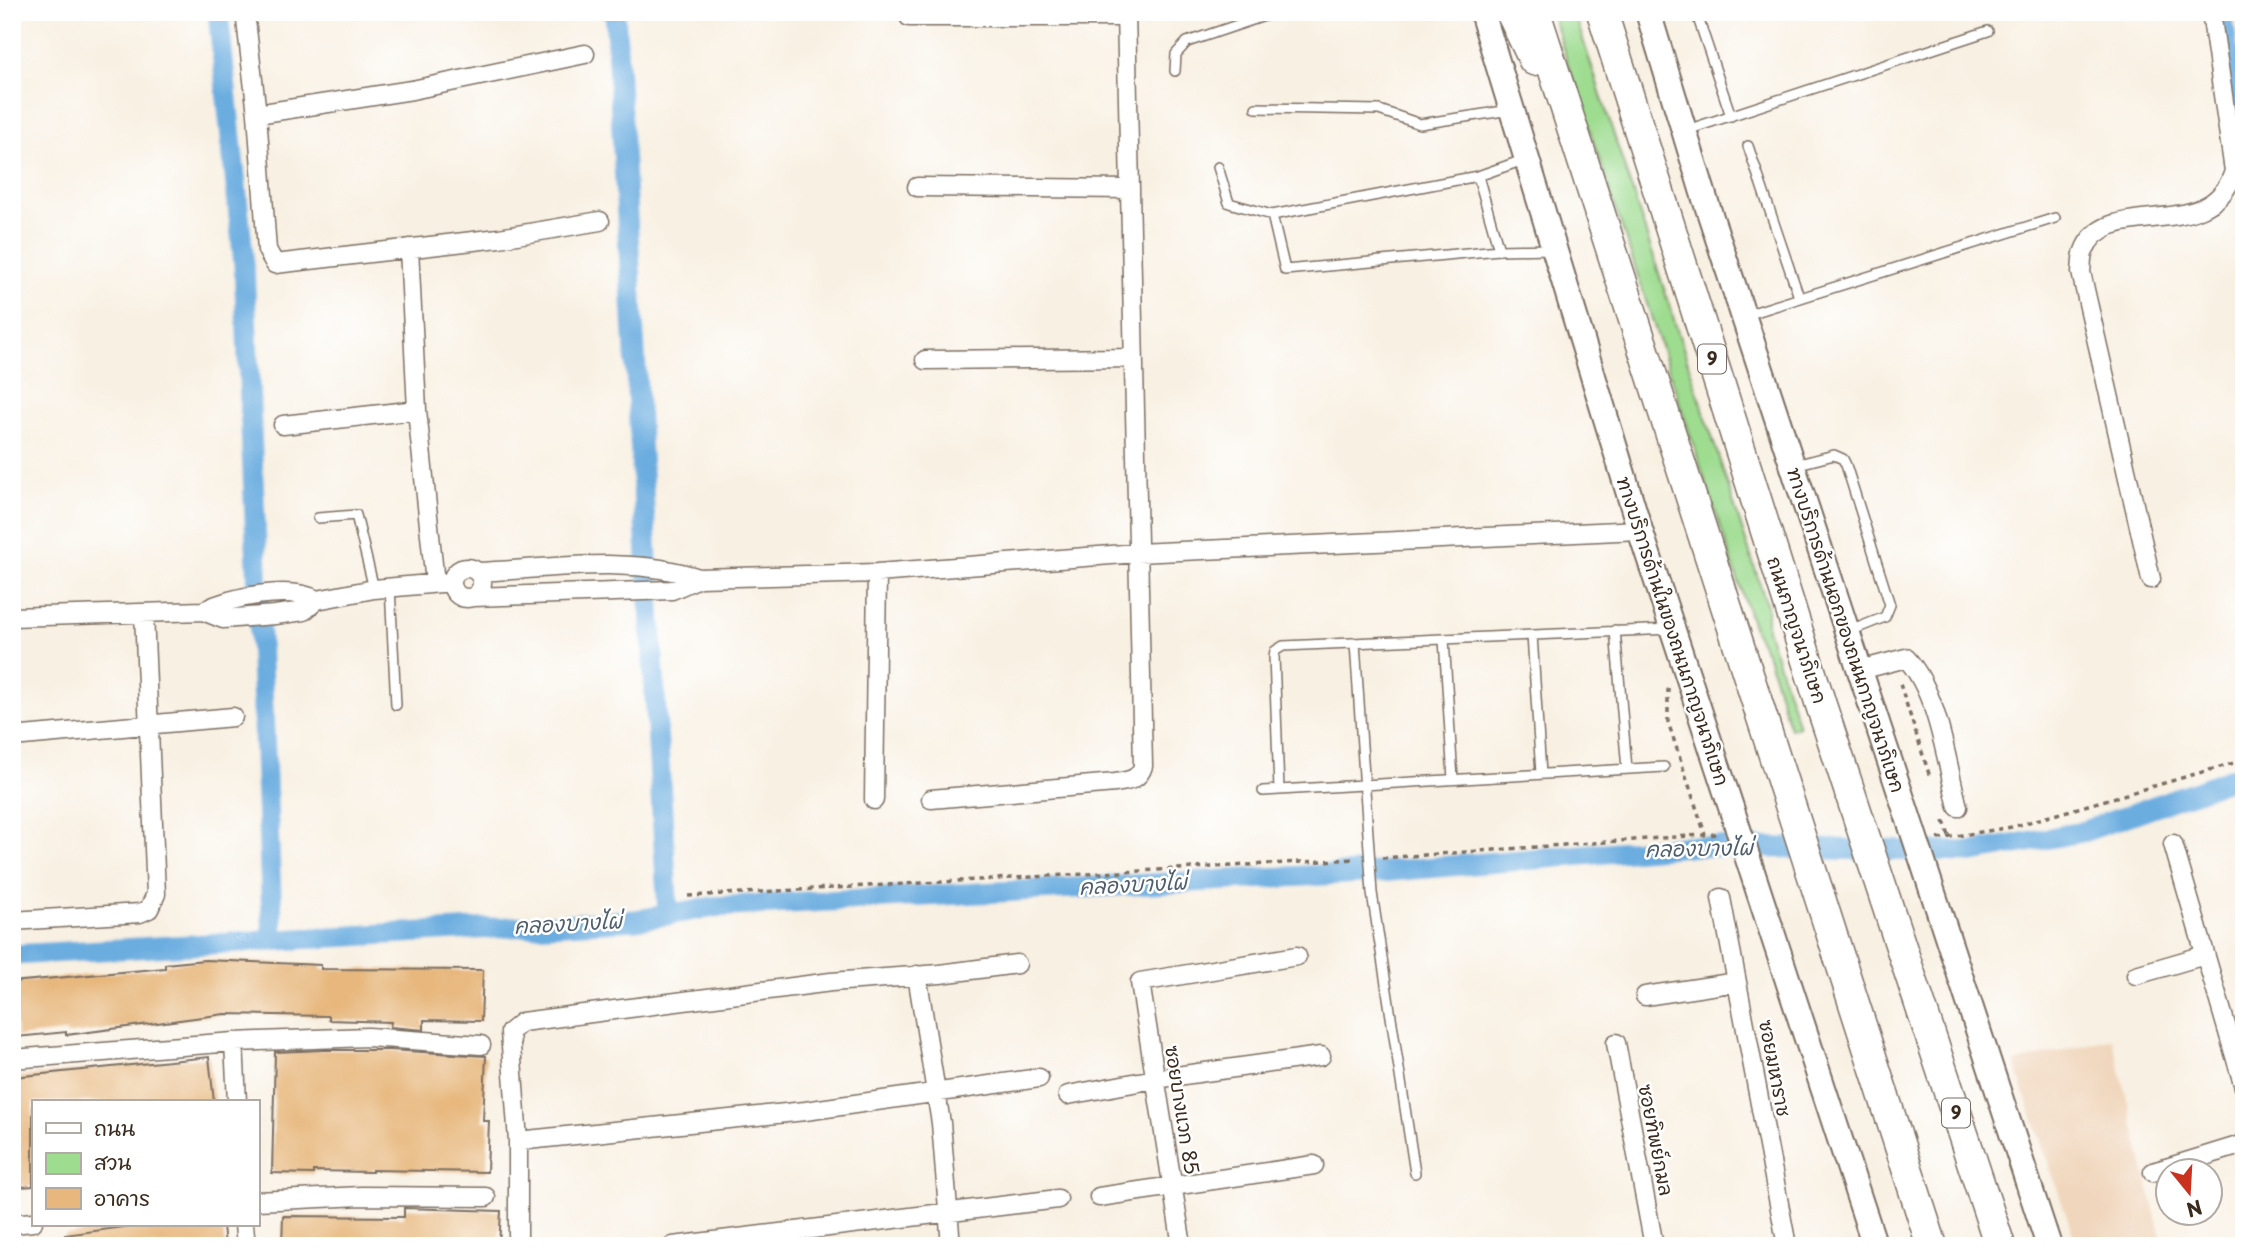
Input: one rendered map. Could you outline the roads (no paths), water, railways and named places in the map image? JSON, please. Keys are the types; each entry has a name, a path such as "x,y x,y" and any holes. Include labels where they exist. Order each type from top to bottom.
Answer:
{"highway":[{"path":"1511,12 1577,145"},
{"path":"1535,12 1932,1246"},
{"name":"ถนนกาญจนาภิเษก","path":"1602,12 1821,705 2000,1246"}],"main road":[{"name":"ทางบริการด้านในของถนนกาญจนาภิเษก","path":"1482,12 1640,530 1787,985 1875,1246"},
{"name":"ทางบริการด้านนอกของถนนกาญจนาภิเษก","path":"1648,12 1879,732 2049,1246"}],"street":[{"path":"245,12 257,114 267,250 275,264 600,221"},
{"path":"2151,579 2081,272 2084,251 2096,233 2115,225 2197,211 2215,204 2229,187 2234,171 2211,12"},
{"path":"909,17 1126,15 1143,766 1141,774 1115,783 931,799"},
{"path":"257,114 412,90 585,54"},
{"path":"917,187 1130,189"},
{"path":"409,248 417,410 443,583 458,596 473,597 630,589 672,590 699,578"},
{"path":"925,360 1132,358"},
{"path":"283,425 417,410"},
{"path":"12,617 203,611 223,619 275,615 304,611 317,600 382,588 443,583 464,568 478,572 628,567 672,569 699,578 877,573 1137,553 1640,530"},
{"path":"583,567 583,592"},
{"path":"473,597 482,585 478,572"},
{"path":"874,800 877,573"},
{"path":"203,611 222,601 239,598 304,593 317,600"},
{"path":"12,921 140,913 154,903 156,894 144,613"},
{"path":"1860,670 1906,658 1920,673 1934,711 1950,810"},
{"path":"12,737 233,718"},
{"path":"2173,844 2244,1087"},
{"name":"ซอยมหาราช","path":"1721,898 1787,1246"},
{"name":"ซอยบางแวก 85","path":"1182,1246 1140,982 1297,956"},
{"path":"2136,975 2205,956"},
{"path":"518,1246 518,1141 510,1032 522,1022 831,982 1017,964"},
{"path":"917,975 936,1093 951,1246"},
{"path":"1645,996 1737,982"},
{"path":"12,1059 234,1042 368,1037 481,1045"},
{"path":"234,1042 237,1100"},
{"name":"ซอยทิพย์กมล","path":"1616,1042 1654,1246"},
{"path":"1068,1095 1156,1079 1321,1056"},
{"path":"518,1141 792,1112 1039,1078"},
{"path":"2153,1172 2244,1144"},
{"path":"1098,1197 1314,1165"},
{"path":"259,1201 362,1196 486,1197"},
{"path":"673,1246 1058,1199"},
{"path":"12,1224 32,1222"},
{"path":"244,1226 246,1246"}],"lane":[{"path":"1175,71 1176,54 1187,42 1256,15 1276,12"},
{"path":"1696,12 1731,116"},
{"path":"1684,131 1988,31"},
{"path":"1255,108 1379,110 1420,124 1512,110"},
{"path":"1748,146 1799,297"},
{"path":"1218,167 1229,203 1272,215 1478,176 1526,159"},
{"path":"1478,176 1499,250"},
{"path":"1272,215 1285,270 1499,250 1555,249"},
{"path":"1744,316 2055,218"},
{"path":"1793,466 1833,455 1843,459 1846,465 1890,606 1885,617 1848,632"},
{"path":"318,518 356,515 382,588 396,705"},
{"path":"1279,790 1275,651 1283,646 1672,629"},
{"path":"1615,630 1628,769"},
{"path":"1532,635 1541,774"},
{"path":"1444,639 1453,779"},
{"path":"1356,643 1372,893 1415,1173"},
{"path":"1263,791 1664,767"}],"waterway":[{"path":"218,12 244,264 273,941"},
{"path":"615,12 668,915"},
{"path":"2222,12 2244,166"},
{"name":"คลองบางไผ่","path":"12,955 637,920 712,907 1379,872 1688,846 1973,852 2082,832 2244,774"}]}
